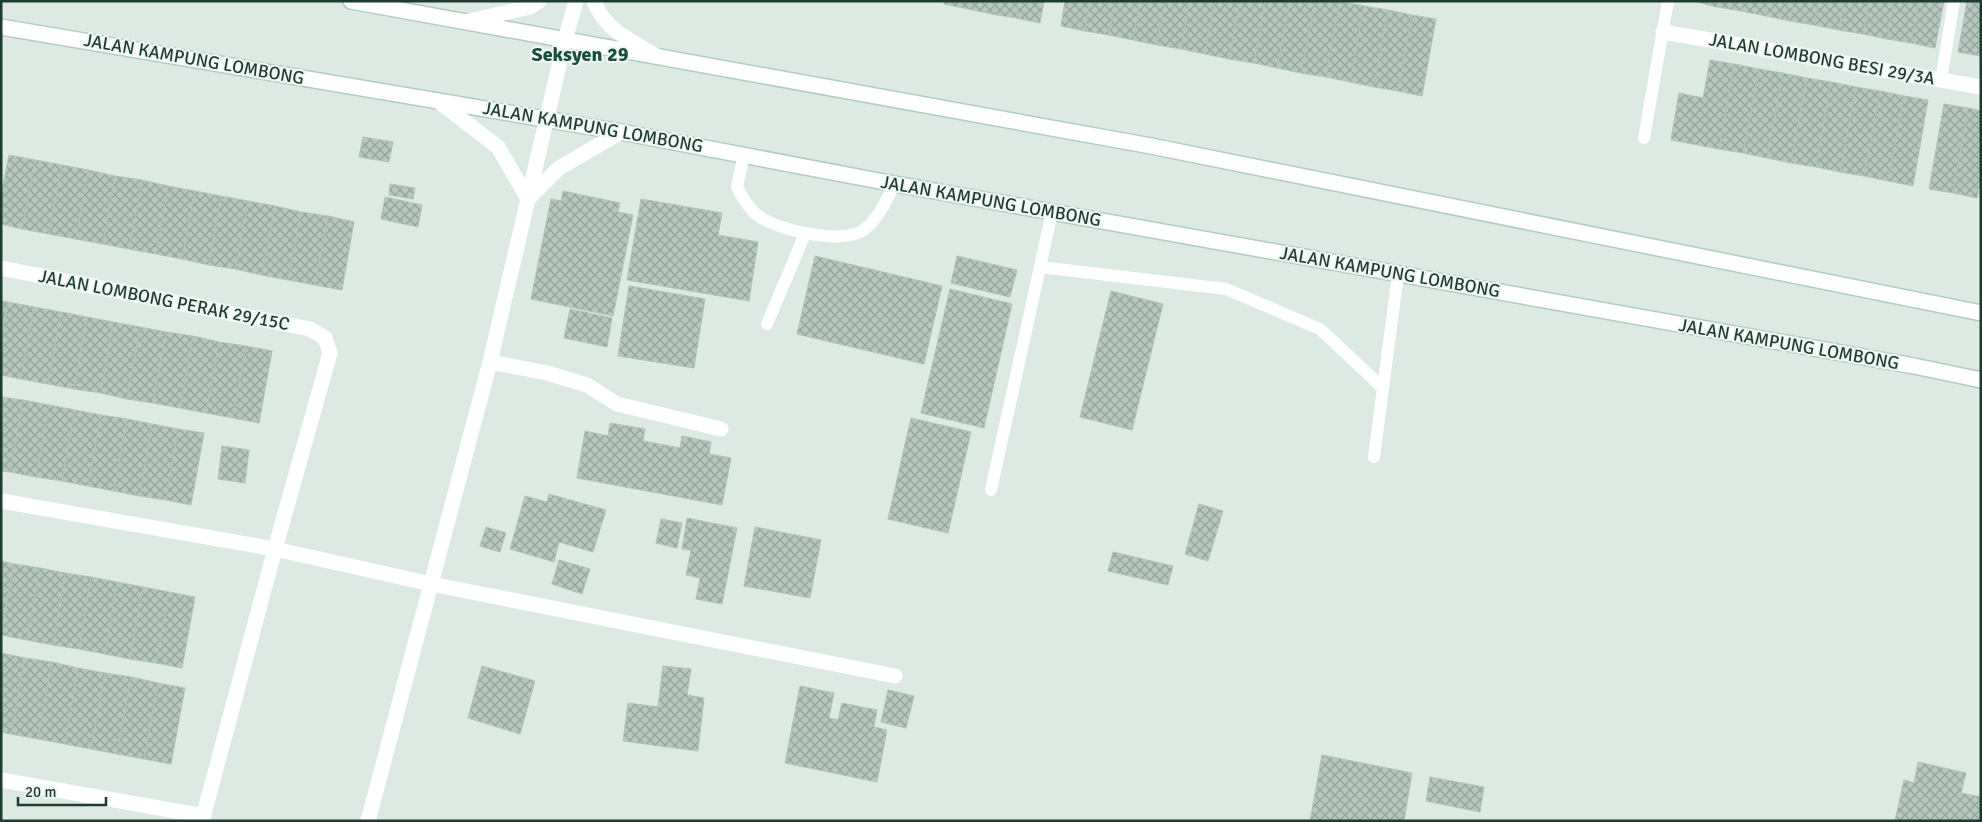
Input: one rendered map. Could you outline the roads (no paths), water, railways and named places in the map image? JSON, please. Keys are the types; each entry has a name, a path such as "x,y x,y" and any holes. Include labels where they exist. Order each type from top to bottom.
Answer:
{"street":[{"path":"351,1 1161,148 1981,313"},
{"path":"469,22 530,7 539,1"},
{"path":"368,821 490,362 565,40 576,1"},
{"path":"594,1 604,22 623,36 662,58"},
{"name":"JALAN KAMPUNG LOMBONG","path":"1,27 621,132 895,184 1981,380"},
{"name":"JALAN LOMBONG BESI 29/3A","path":"1663,32 1981,87"},
{"path":"438,100 498,147 528,199"},
{"path":"528,199 559,168 621,132"},
{"name":"JALAN LOMBONG PERAK 29/15C","path":"1,268 310,329 325,338 330,354 275,549"},
{"path":"490,362 587,384 617,404 721,429"},
{"path":"1,501 275,549 431,584 895,676"},
{"path":"1,780 203,818 275,549"}],"lane":[{"path":"1644,138 1668,1"},
{"path":"1941,80 1954,1"},
{"path":"744,154 737,188 748,206 762,219 805,234 851,237 866,228 895,184"},
{"path":"990,490 1052,212"},
{"path":"767,324 805,234"},
{"path":"1040,266 1226,289 1320,329 1383,388"},
{"path":"1374,457 1398,274"}],"district":[{"name":"Seksyen 29","path":"580,54"}]}
